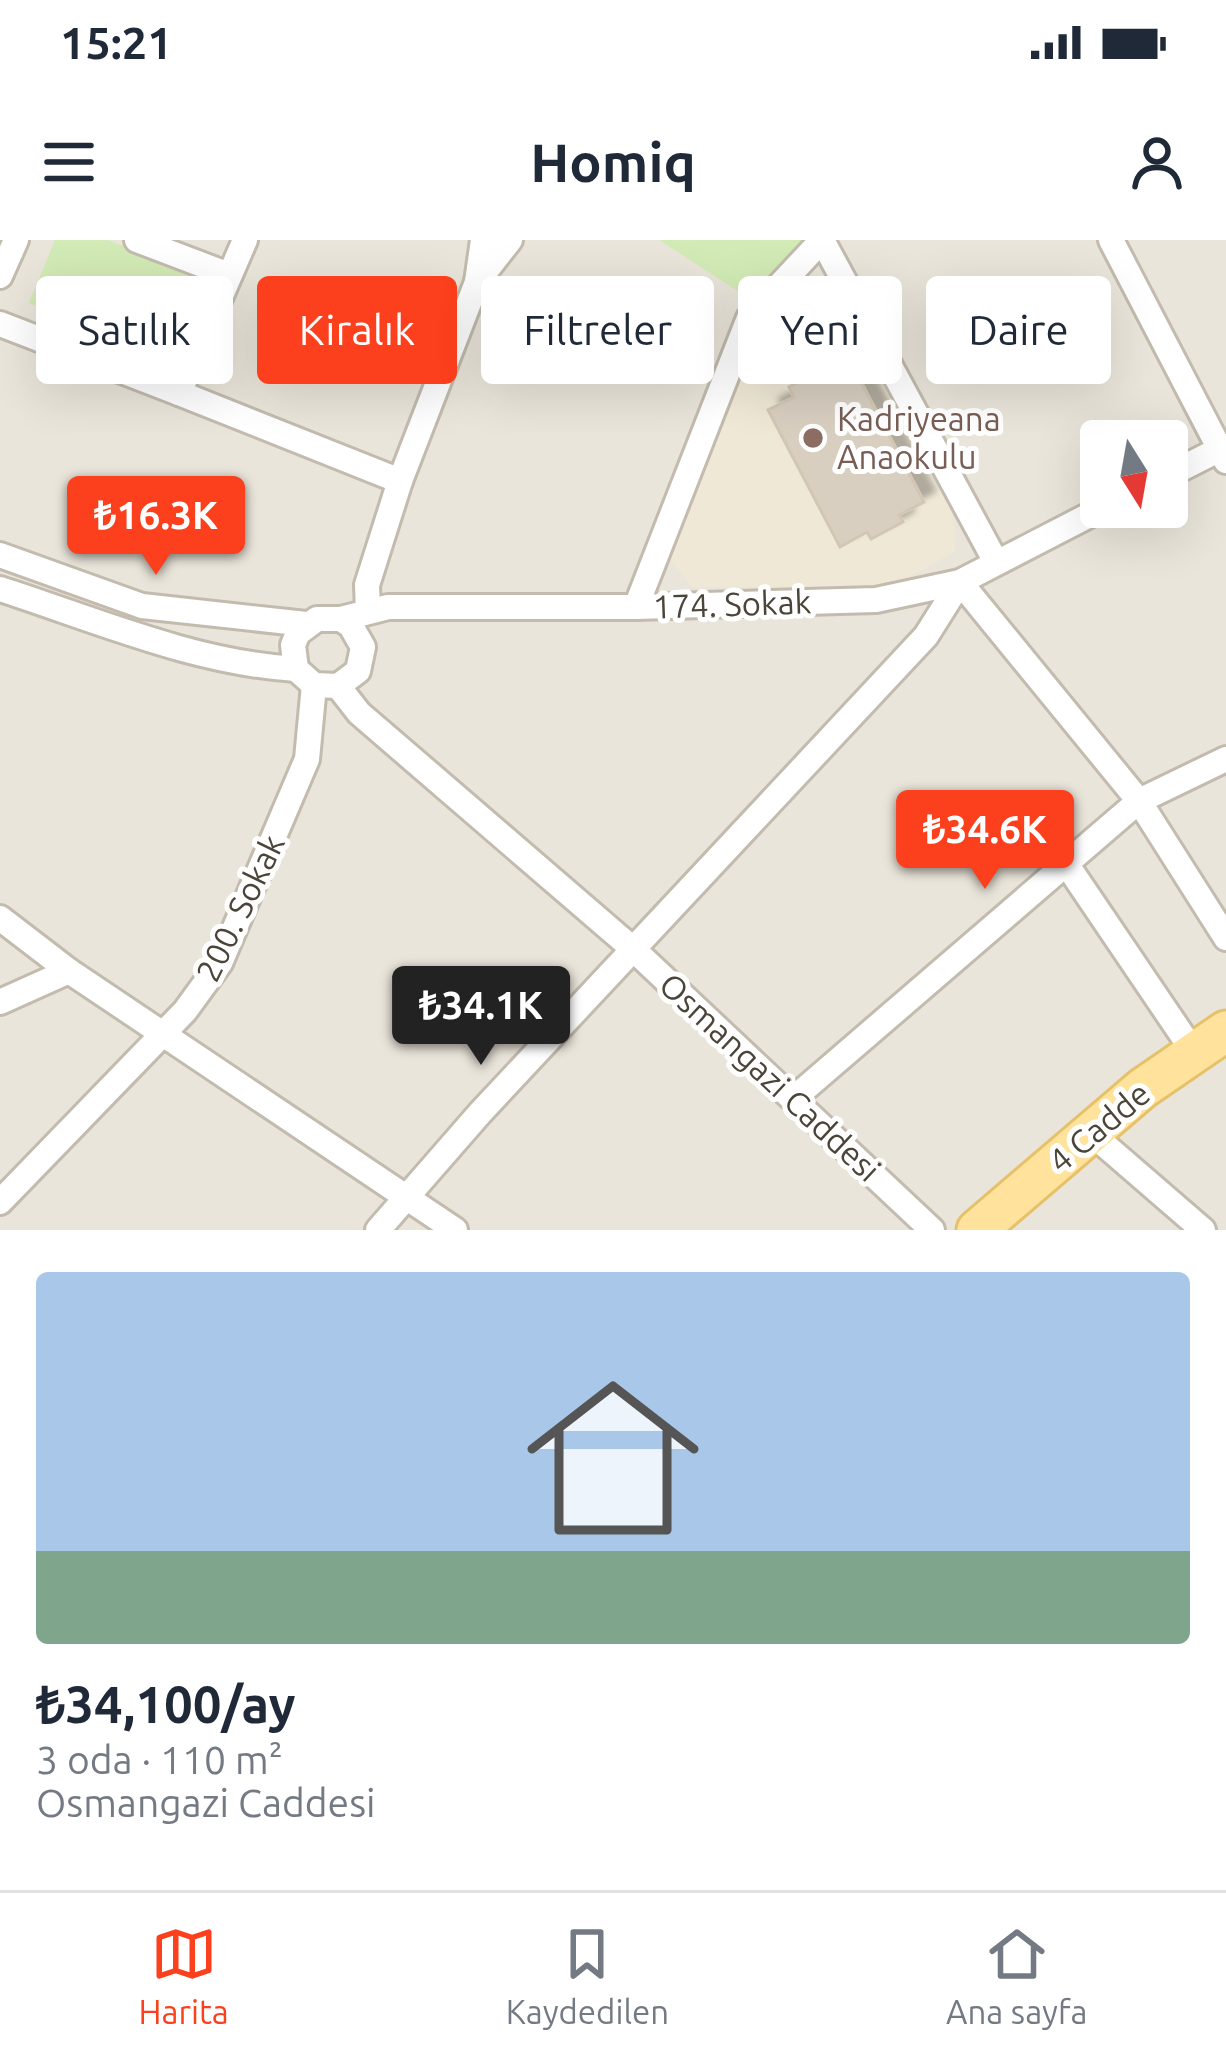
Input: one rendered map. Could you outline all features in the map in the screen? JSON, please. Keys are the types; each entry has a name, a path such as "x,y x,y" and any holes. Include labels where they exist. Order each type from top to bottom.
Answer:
{"main road":[{"name":"4 Cadde","path":"976,1230 1210,1041"}],"street":[{"path":"0,276 16,240"},
{"path":"137,240 229,275"},
{"path":"179,393 245,240"},
{"path":"368,611 367,585 400,482 477,282 483,240"},
{"path":"477,282 510,240"},
{"path":"636,607 749,318 822,240 996,562"},
{"path":"1111,240 1224,452 1188,467"},
{"path":"0,324 400,482"},
{"name":"174. Sokak","path":"341,620 388,607 876,600 960,582 1080,520"},
{"path":"0,555 142,606 306,624 317,619 341,620 352,626 363,647 358,671 316,680 221,659 0,589"},
{"path":"378,1230 926,636 960,582 1139,801 1226,938"},
{"path":"306,624 293,645 316,680"},
{"name":"Osmangazi Caddesi","path":"316,680 633,949 932,1230"},
{"name":"200. Sokak","path":"0,1202 207,984 230,944 308,759 316,680"},
{"path":"793,1099 1139,801 1226,759"},
{"path":"1065,862 1210,1041"},
{"path":"0,918 160,1034 455,1230"},
{"path":"0,1001 69,971"},
{"path":"1092,1134 1203,1230"}],"shaded area":[{"path":"0,240 1226,240 1226,1230 0,1230"},
{"name":"Kadriyeana Anaokulu","path":"738,377 738,384 885,384 951,504 956,551 894,586 692,587 664,551"}],"green space":[{"path":"55,240 108,240 198,276 40,276"},
{"path":"659,240 806,240 772,276 738,276 738,291"}],"building":[{"path":"862,384 924,502 899,515 903,522 871,539 867,532 840,547 768,410 794,397 789,387"}],"place":[{"name":"Kadriyeana Anaokulu","path":"813,438"}]}
